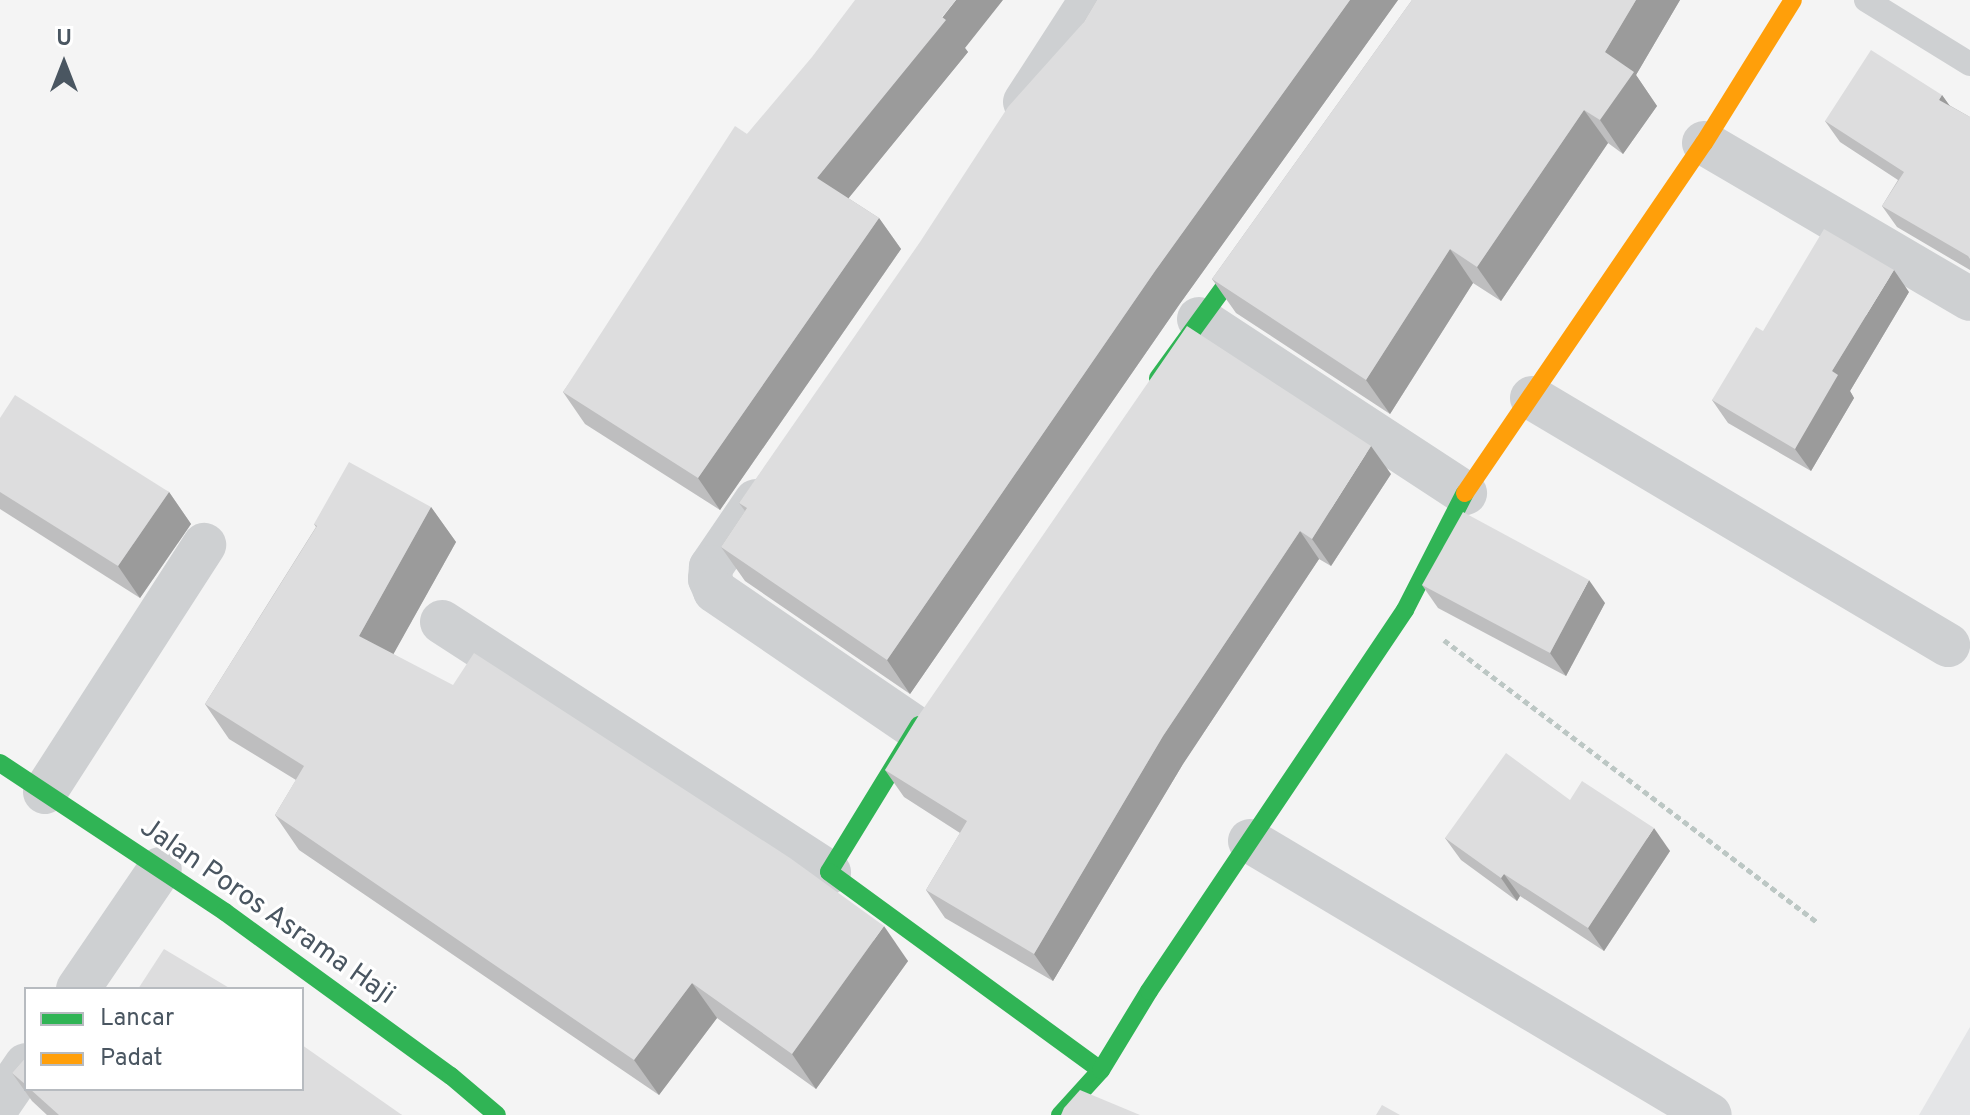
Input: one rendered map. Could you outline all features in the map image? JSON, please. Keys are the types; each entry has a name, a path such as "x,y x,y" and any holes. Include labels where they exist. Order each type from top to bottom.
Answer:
{"street":[{"path":"1006,131 1091,0"},
{"path":"1060,1115 1101,1070 1149,991 1405,610 1465,493 1704,143 1793,0"},
{"path":"1704,143 1970,299"},
{"path":"1149,391 1263,233"},
{"path":"1199,319 1465,493"},
{"path":"1532,398 1948,645"},
{"path":"778,468 711,567 710,579 715,591 925,716 829,872"},
{"path":"45,792 204,545"},
{"path":"442,622 829,872 1101,1070"},
{"name":"Jalan Poros Asrama Haji","path":"0,763 225,912 451,1076 497,1115"},
{"path":"1250,841 1710,1115"},
{"path":"79,987 160,869"},
{"path":"0,1103 24,1068"}],"lane":[{"path":"1866,0 1970,64"}],"path":[{"path":"1405,610 1817,922"}],"shaded area":[{"path":"1970,1027 1970,1115 1919,1115"}],"building":[{"path":"855,0 956,0 942,17 946,20 817,178 879,218 698,478 563,392 735,126 747,134"},
{"path":"1097,0 1350,0 1155,271 887,660 721,547 747,508 739,503 920,242 1008,107 1084,22"},
{"path":"1412,0 1636,0 1605,52 1634,72 1600,120 1584,110 1477,267 1450,249 1366,380 1212,279"},
{"path":"1871,50 1942,95 1939,100 1970,117 1970,259 1882,206 1904,172 1825,121"},
{"path":"1824,229 1894,270 1832,371 1838,375 1795,449 1712,400 1756,327 1763,331"},
{"path":"1187,326 1371,446 1312,539 1300,531 1163,736 1034,954 926,890 967,821 885,770 919,715"},
{"path":"15,395 169,492 118,566 0,492 0,418"},
{"path":"349,462 431,507 359,636 453,685 474,653 790,858 884,926 792,1054 692,983 634,1060 275,815 304,766 205,704 317,526 314,524"},
{"path":"1463,512 1589,580 1550,653 1422,585"},
{"path":"1506,753 1570,800 1582,781 1654,828 1588,928 1504,874 1501,878 1445,838"},
{"path":"164,949 228,987 139,987"},
{"path":"304,1046 402,1115 59,1115 32,1091 304,1091"},
{"path":"24,1059 24,1083 12,1073"},
{"path":"1080,1090 1140,1115 1061,1115"},
{"path":"1382,1105 1400,1115 1376,1115"}],"traffic: fast":[{"path":"1158,378 1256,243"},
{"path":"1060,1115 1101,1070 1149,991 1405,610 1465,493"},
{"path":"919,725 829,872 1101,1070"},
{"path":"0,763 225,912 451,1076 497,1115"}],"traffic: slow":[{"path":"1465,493 1704,143 1793,0"}]}
